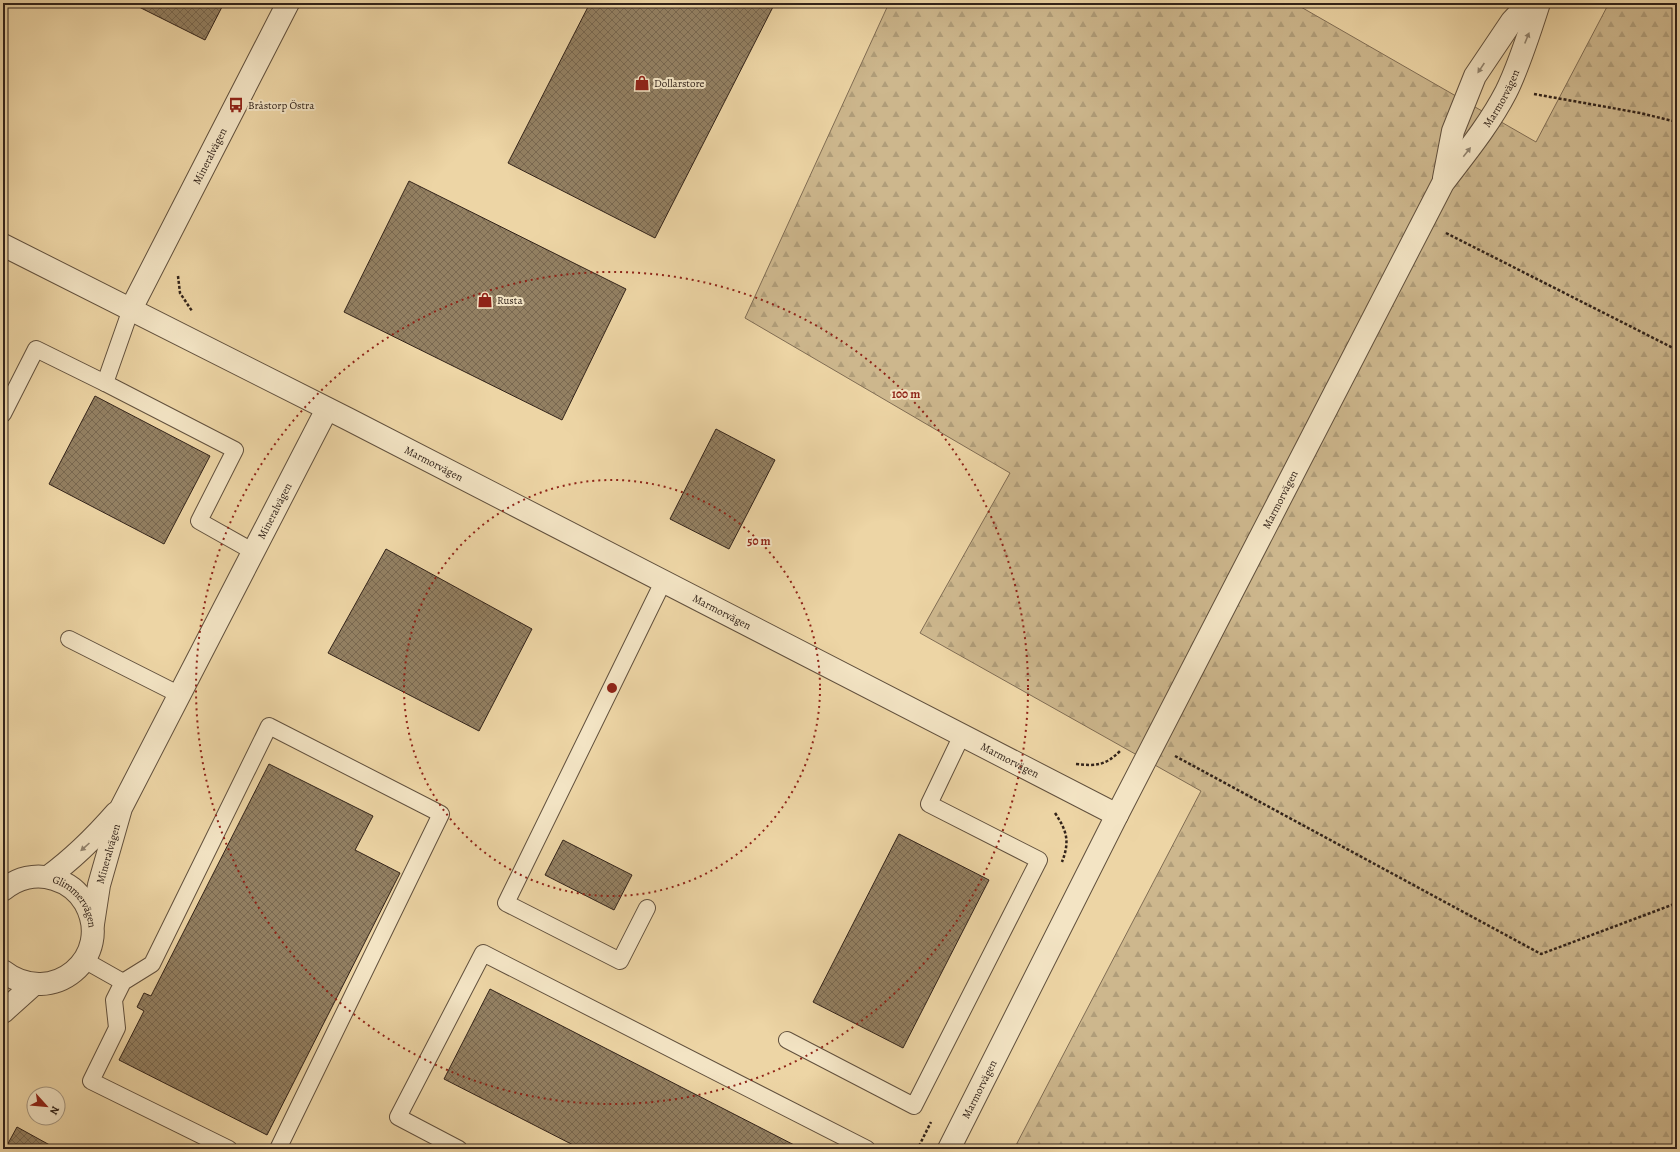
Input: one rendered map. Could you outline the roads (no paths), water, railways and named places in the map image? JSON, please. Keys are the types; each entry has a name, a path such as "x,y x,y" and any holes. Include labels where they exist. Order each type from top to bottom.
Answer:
{"street":[{"name":"Mineralvägen","path":"132,309 288,3"},
{"name":"Marmorvägen","path":"1443,183 1453,131 1475,76 1512,22 1529,3"},
{"name":"Marmorvägen","path":"949,1149 1117,815 1443,183 1474,144 1506,92 1531,30 1540,3"},
{"path":"3,245 327,409"},
{"name":"Mineralvägen","path":"93,924 99,885 121,808 327,409"},
{"name":"Marmorvägen","path":"327,409 1117,815"},
{"name":"Mineralvägen","path":"48,877 67,863 95,838 121,808"},
{"name":"Glimmervägen","path":"3,972 11,977 33,985 48,984 62,980 74,971 84,960 90,949 93,924 89,911 82,899 73,888 61,881 48,877 35,877 22,879 5,886"},
{"path":"3,1012 33,985"}],"lane":[{"path":"105,383 132,309"},
{"path":"3,414 36,348 234,450 199,521 254,552"},
{"path":"647,908 620,961 506,903 663,582"},
{"path":"69,640 180,695"},
{"path":"229,1149 91,1081 117,1028 114,1000 123,982 152,964 269,726 441,814 278,1149"},
{"path":"787,1040 914,1106 1040,860 929,804 962,735"},
{"path":"460,1149 398,1117 483,953 862,1148"},
{"path":"84,960 123,982"}],"place":[{"name":"Dollarstore","path":"642,83"},
{"name":"Bråstorp Östra","path":"236,105"},
{"name":"Rusta","path":"485,300"}]}
